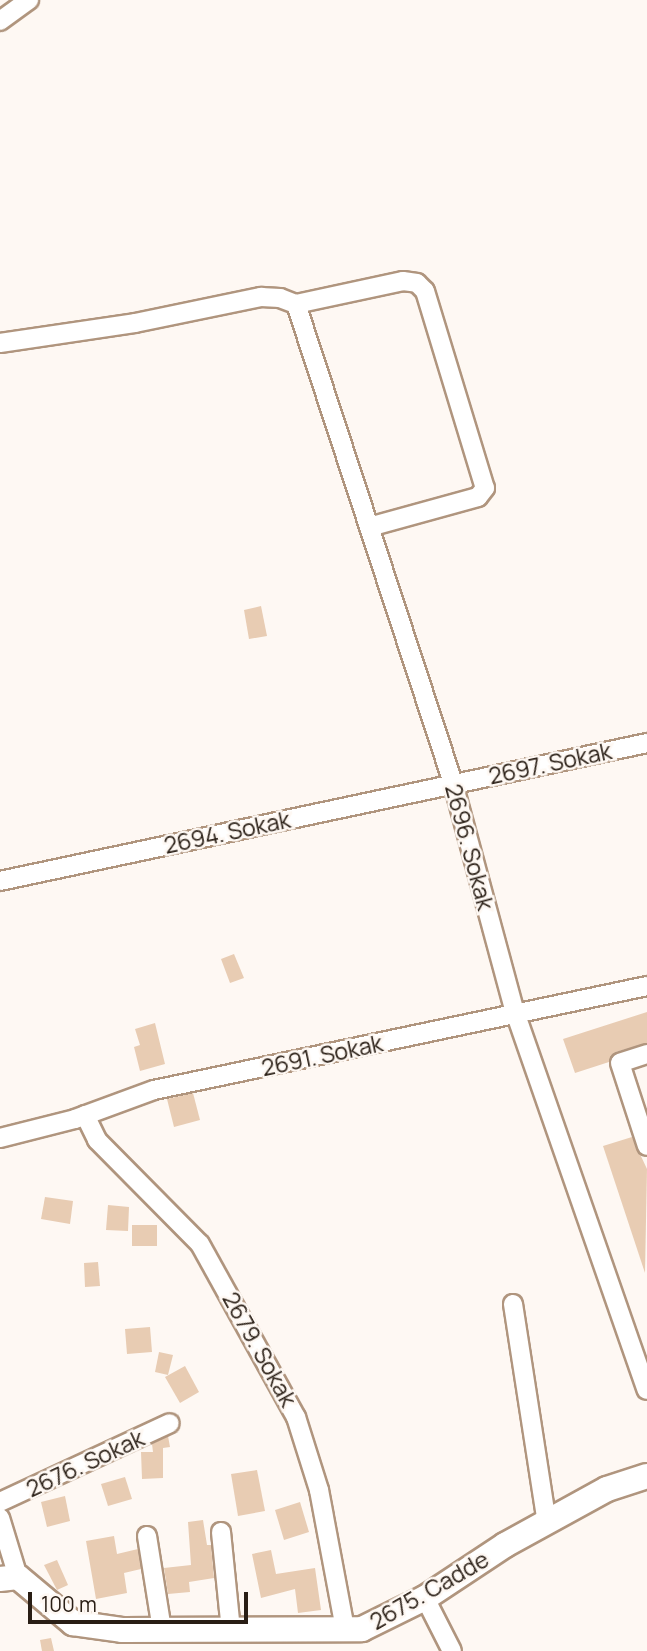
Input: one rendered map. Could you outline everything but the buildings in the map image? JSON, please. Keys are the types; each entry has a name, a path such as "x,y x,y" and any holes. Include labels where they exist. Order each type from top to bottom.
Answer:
{"street":[{"path":"0,21 29,0"},
{"path":"0,343 135,323 261,297 280,298 296,304 408,281 417,283 425,291 485,488 478,498 369,527"},
{"name":"2696. Sokak","path":"296,304 453,783 515,1012 647,1390"},
{"name":"2697. Sokak","path":"453,783 647,743"},
{"name":"2694. Sokak","path":"0,881 453,783"},
{"name":"2691. Sokak","path":"0,1138 85,1115 154,1090 647,986"},
{"path":"647,1054 620,1063 647,1146"},
{"name":"2679. Sokak","path":"85,1115 97,1140 200,1244 296,1417 318,1490 345,1629"},
{"path":"513,1304 547,1523"},
{"name":"2676. Sokak","path":"0,1503 170,1423"},
{"name":"2675. Cadde","path":"9,1578 73,1623 121,1629 162,1630 362,1629 425,1598 505,1545 607,1489 647,1476"},
{"path":"0,1518 9,1578"},
{"path":"221,1532 231,1631"},
{"path":"147,1536 162,1630"},
{"path":"425,1598 452,1651"}]}
